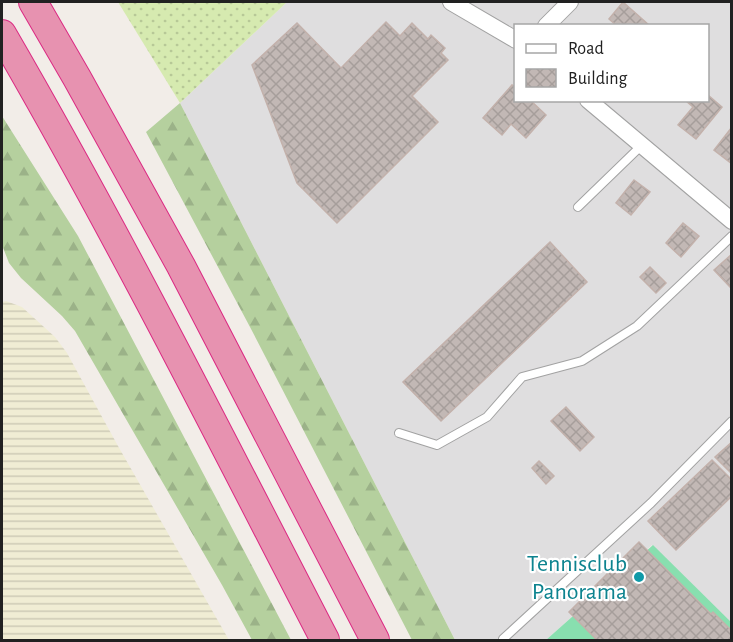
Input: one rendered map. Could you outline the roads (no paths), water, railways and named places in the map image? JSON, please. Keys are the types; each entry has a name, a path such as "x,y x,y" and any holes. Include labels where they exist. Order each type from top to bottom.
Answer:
{"highway":[{"path":"33,2 181,266 375,640"},
{"path":"2,34 142,286 326,640"}],"street":[{"path":"451,2 514,39"},
{"path":"548,24 570,2"},
{"path":"590,102 732,221"}],"lane":[{"path":"578,207 641,146"},
{"path":"399,433 437,445 487,417 522,377 582,361 637,326 732,236"},
{"path":"505,640 503,639 651,503 732,421"}],"place":[{"name":"Tennisclub Panorama","path":"639,577"}]}
